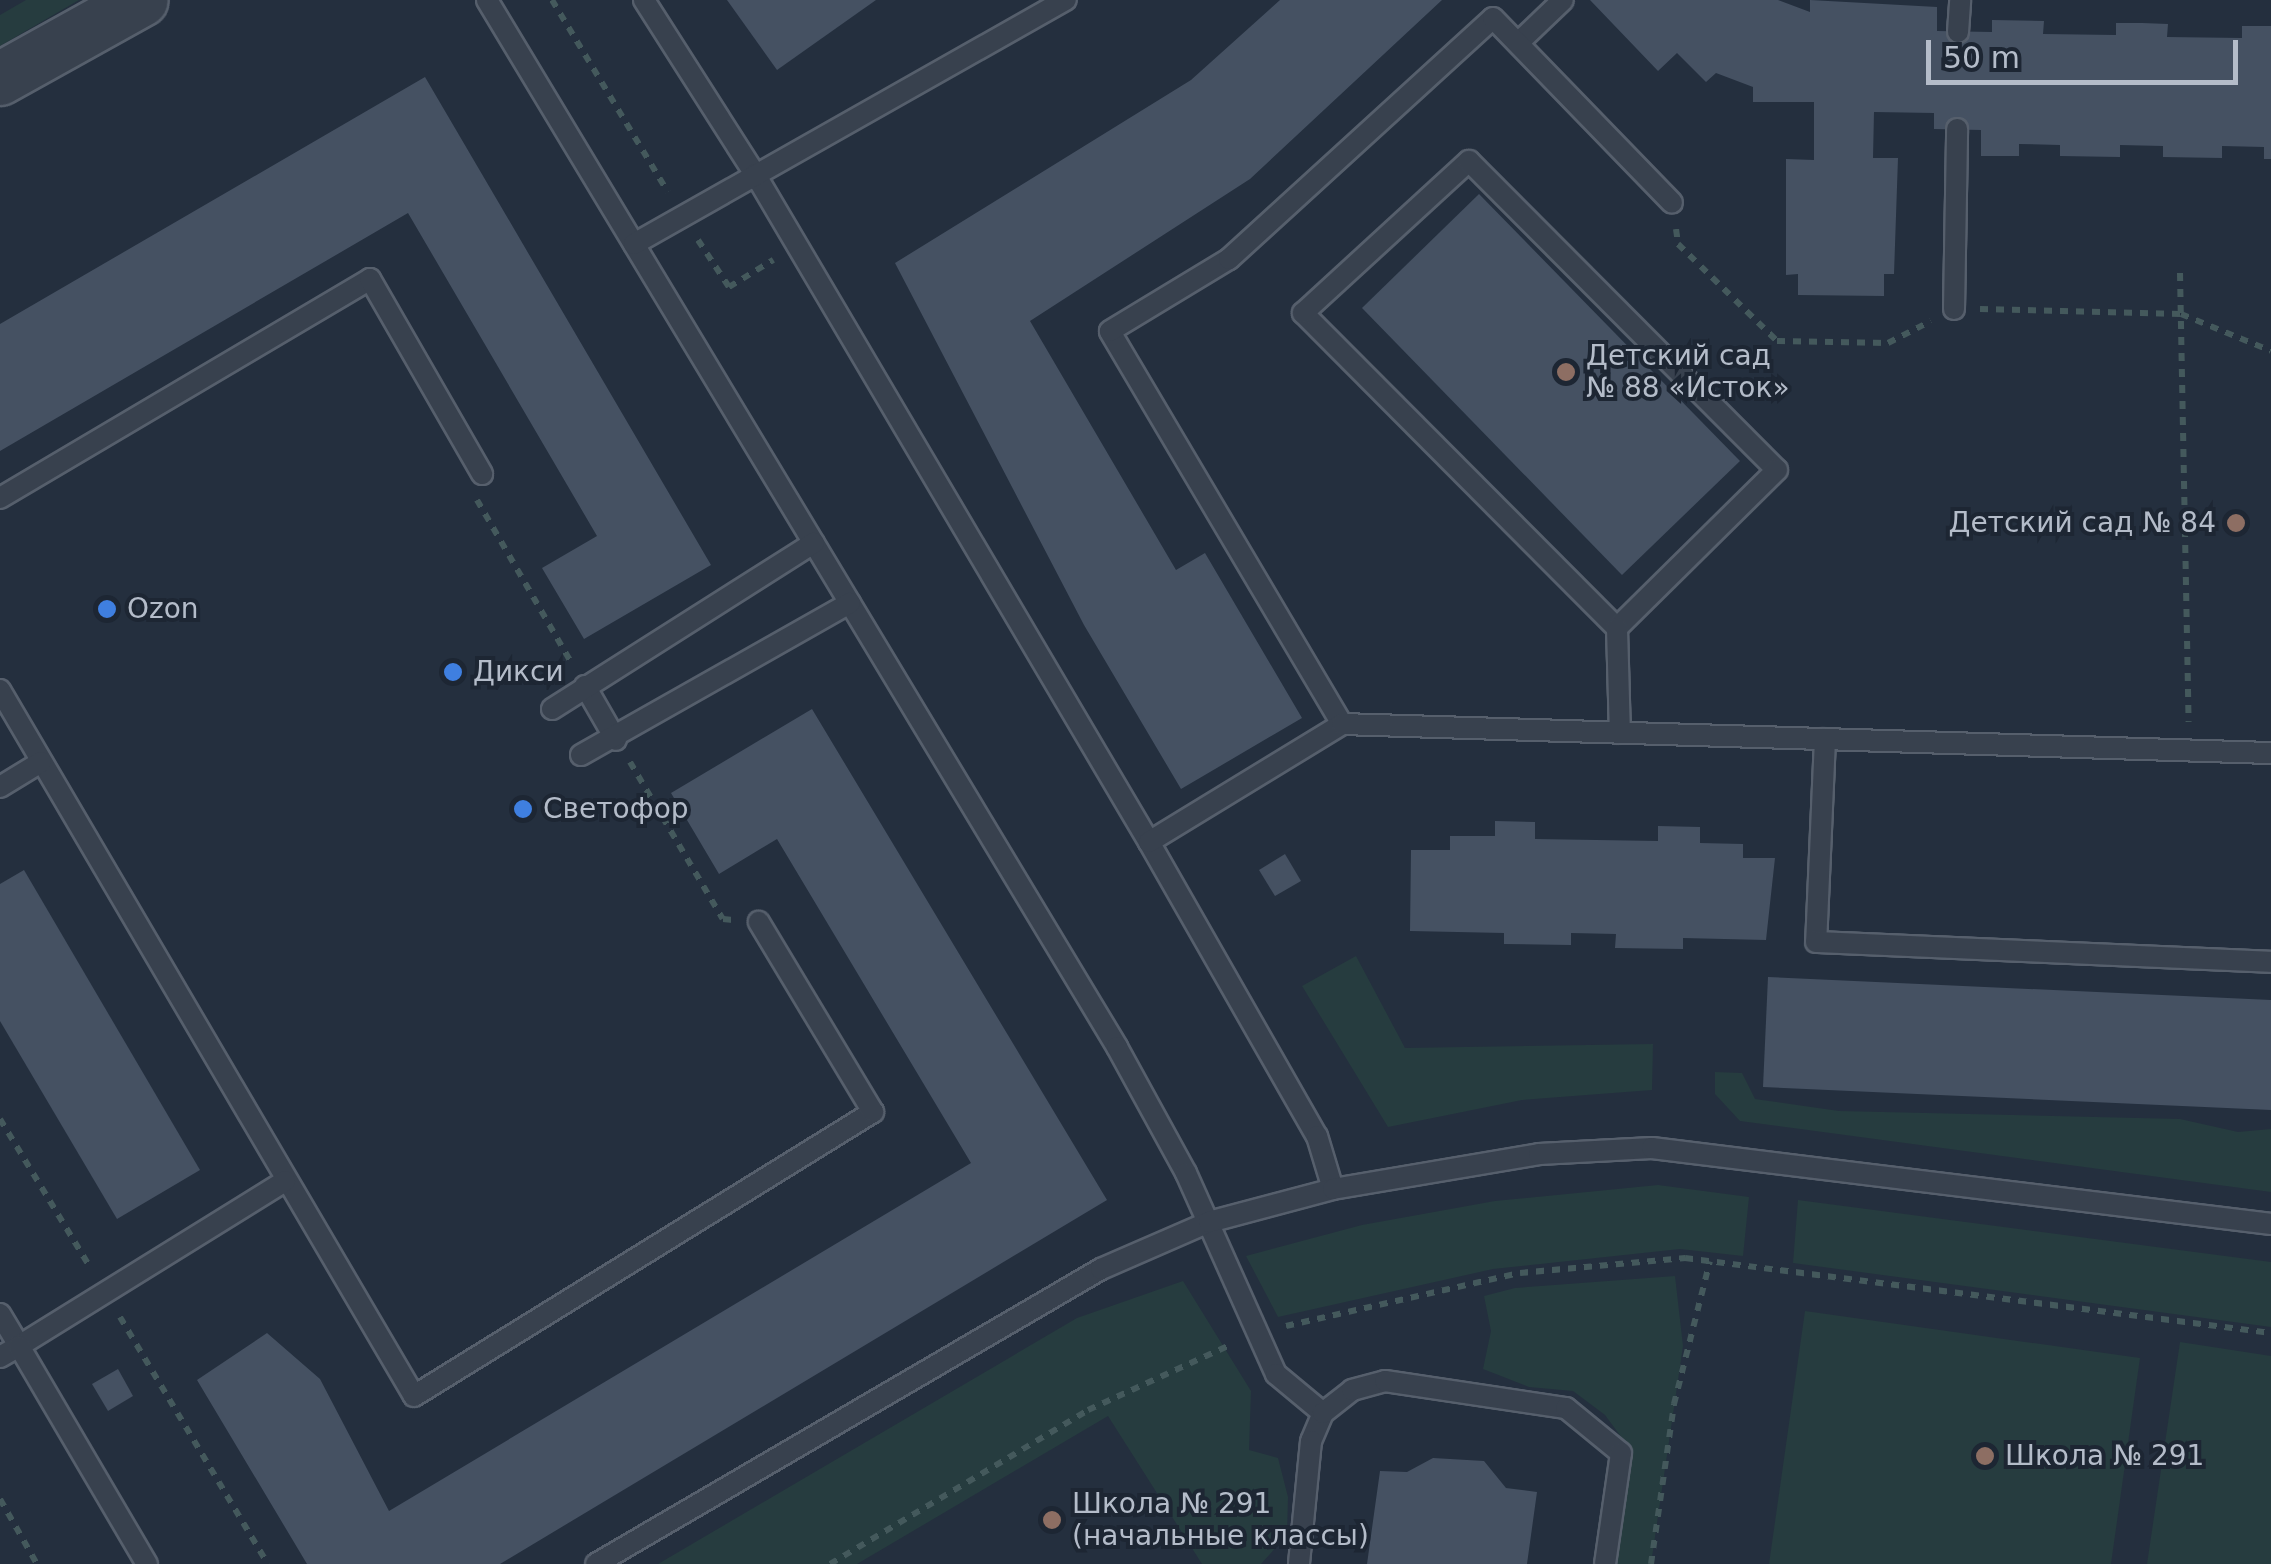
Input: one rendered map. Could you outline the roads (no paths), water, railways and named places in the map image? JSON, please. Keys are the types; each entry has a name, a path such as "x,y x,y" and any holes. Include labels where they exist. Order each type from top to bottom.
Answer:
{"street":[{"path":"0,79 142,0"}],"lane":[{"path":"487,0 1117,1047 1209,1222 1276,1374 1323,1413"},
{"path":"644,0 755,174 1149,842 1317,1136 1333,1188"},
{"path":"634,244 1066,0"},
{"path":"1518,43 1563,0"},
{"path":"1958,32 1960,0"},
{"path":"1342,724 1110,331 1229,259 1494,18 1672,203"},
{"path":"1954,310 1957,129"},
{"path":"1617,628 1778,470 1469,161 1303,313 1617,628 1620,733"},
{"path":"0,498 370,279 482,474"},
{"path":"552,709 814,543"},
{"path":"581,755 616,740 850,603"},
{"path":"585,686 616,740"},
{"path":"0,690 285,1182 414,1396 873,1112 760,922"},
{"path":"1149,842 1342,724 2271,753"},
{"path":"1825,739 1816,942 2271,962"},
{"path":"0,787 41,762"},
{"path":"596,1564 1028,1307 1209,1222 1333,1188 1539,1154 1652,1148 2271,1224"},
{"path":"0,1357 285,1182"},
{"path":"0,1314 147,1564"},
{"path":"1299,1564 1311,1441 1323,1413 1352,1390 1385,1381 1566,1408 1622,1453 1605,1564"}],"place":[{"name":"Детский сад № 88 «Исток»","path":"1566,372"},
{"name":"Детский сад № 84","path":"2236,523"},
{"name":"Ozon","path":"107,609"},
{"name":"Дикси","path":"453,672"},
{"name":"Светофор","path":"523,809"},
{"name":"Школа № 291","path":"1985,1456"},
{"name":"Школа № 291 (начальные классы)","path":"1052,1520"}]}
